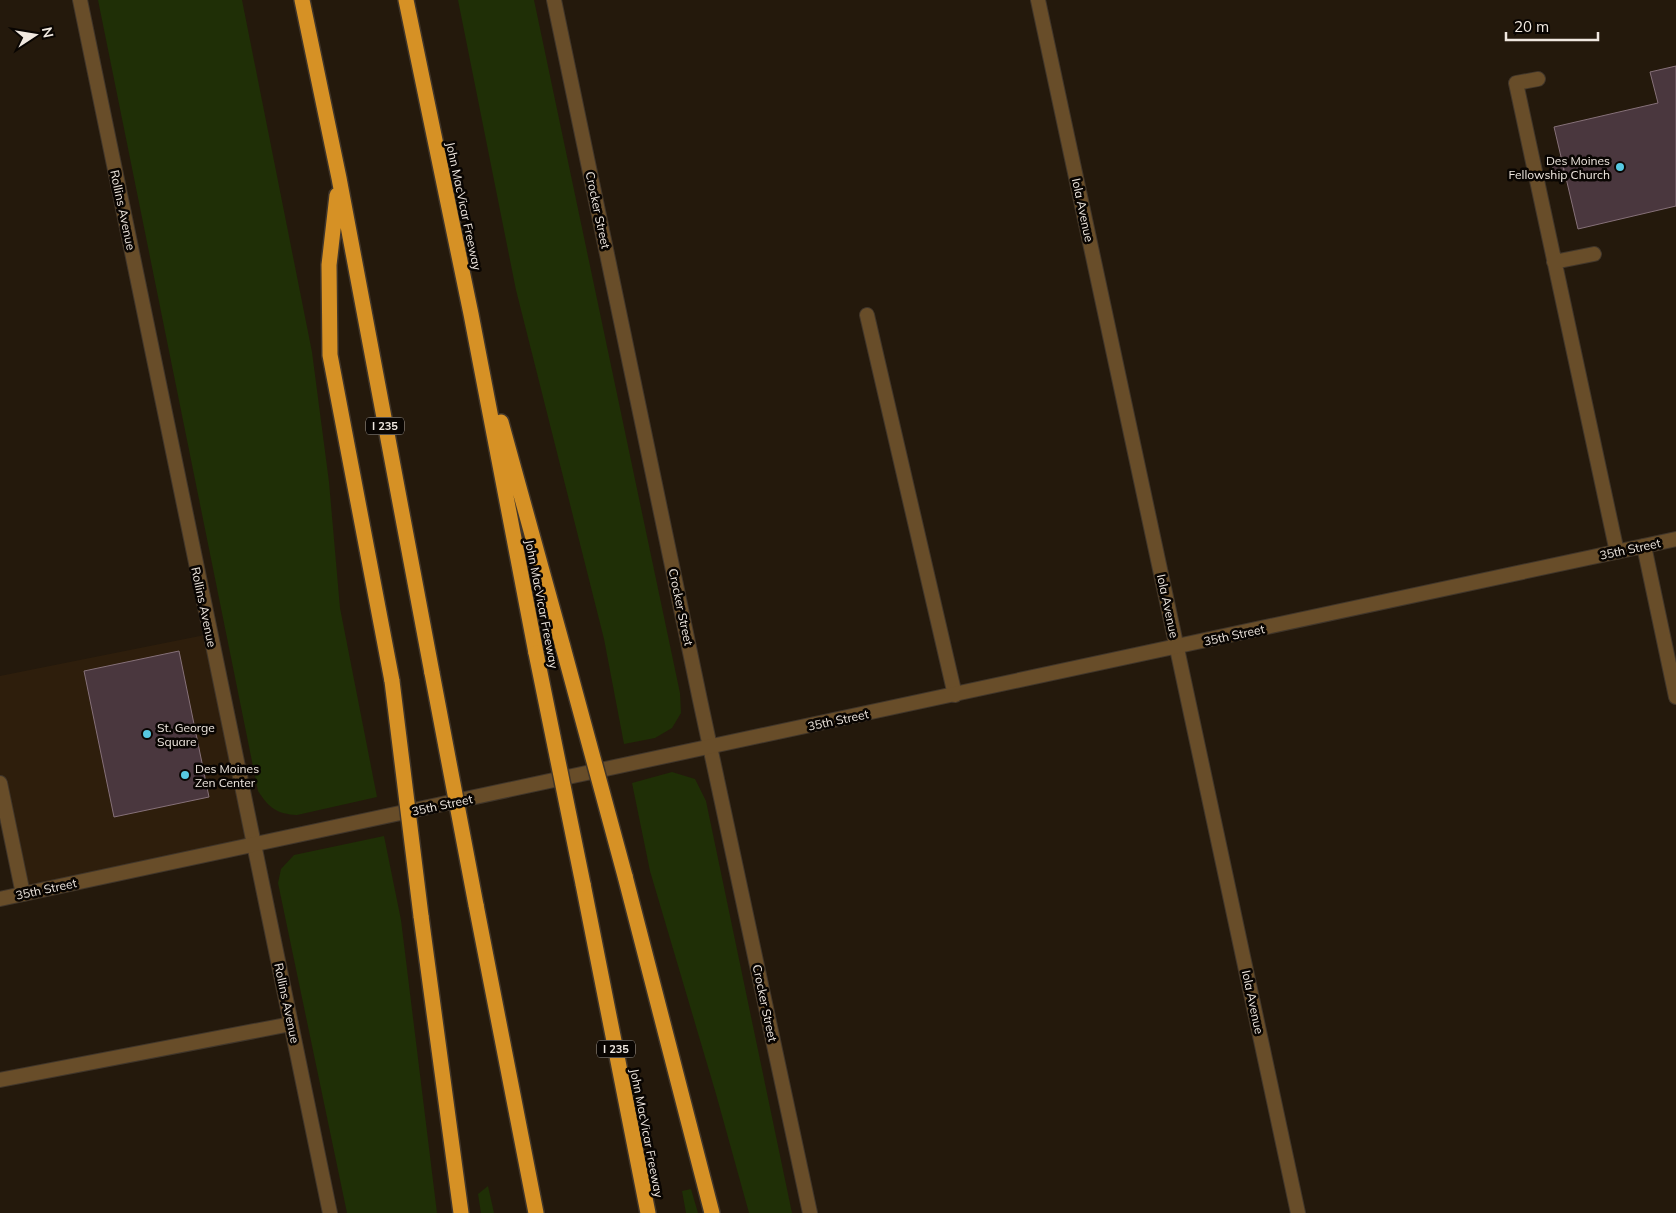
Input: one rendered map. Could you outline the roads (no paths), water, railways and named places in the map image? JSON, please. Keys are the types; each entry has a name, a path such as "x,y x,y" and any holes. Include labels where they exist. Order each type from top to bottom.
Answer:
{"highway":[{"name":"I 235","path":"302,0 338,178 536,1213"},
{"name":"John MacVicar Freeway","path":"406,0 471,314 536,653 648,1213"},
{"path":"338,178 329,265 330,355 392,681 461,1213"},
{"path":"471,314 625,876 712,1213"}],"street":[{"name":"Rollins Avenue","path":"80,0 330,1213"},
{"name":"Crocker Street","path":"554,0 710,747 810,1213"},
{"name":"Iola Avenue","path":"1038,0 1298,1213"},
{"path":"1538,78 1516,83 1554,262 1578,337 1595,416 1617,552"},
{"path":"1554,262 1594,254"},
{"path":"867,315 954,695"},
{"name":"35th Street","path":"0,899 1676,539"},
{"path":"1644,546 1676,697"},
{"path":"0,783 23,894"},
{"path":"0,1080 291,1024"}],"place":[{"name":"Des Moines Fellowship Church","path":"1620,167"},
{"name":"St. George Square","path":"147,734"},
{"name":"Des Moines Zen Center","path":"185,775"}]}
